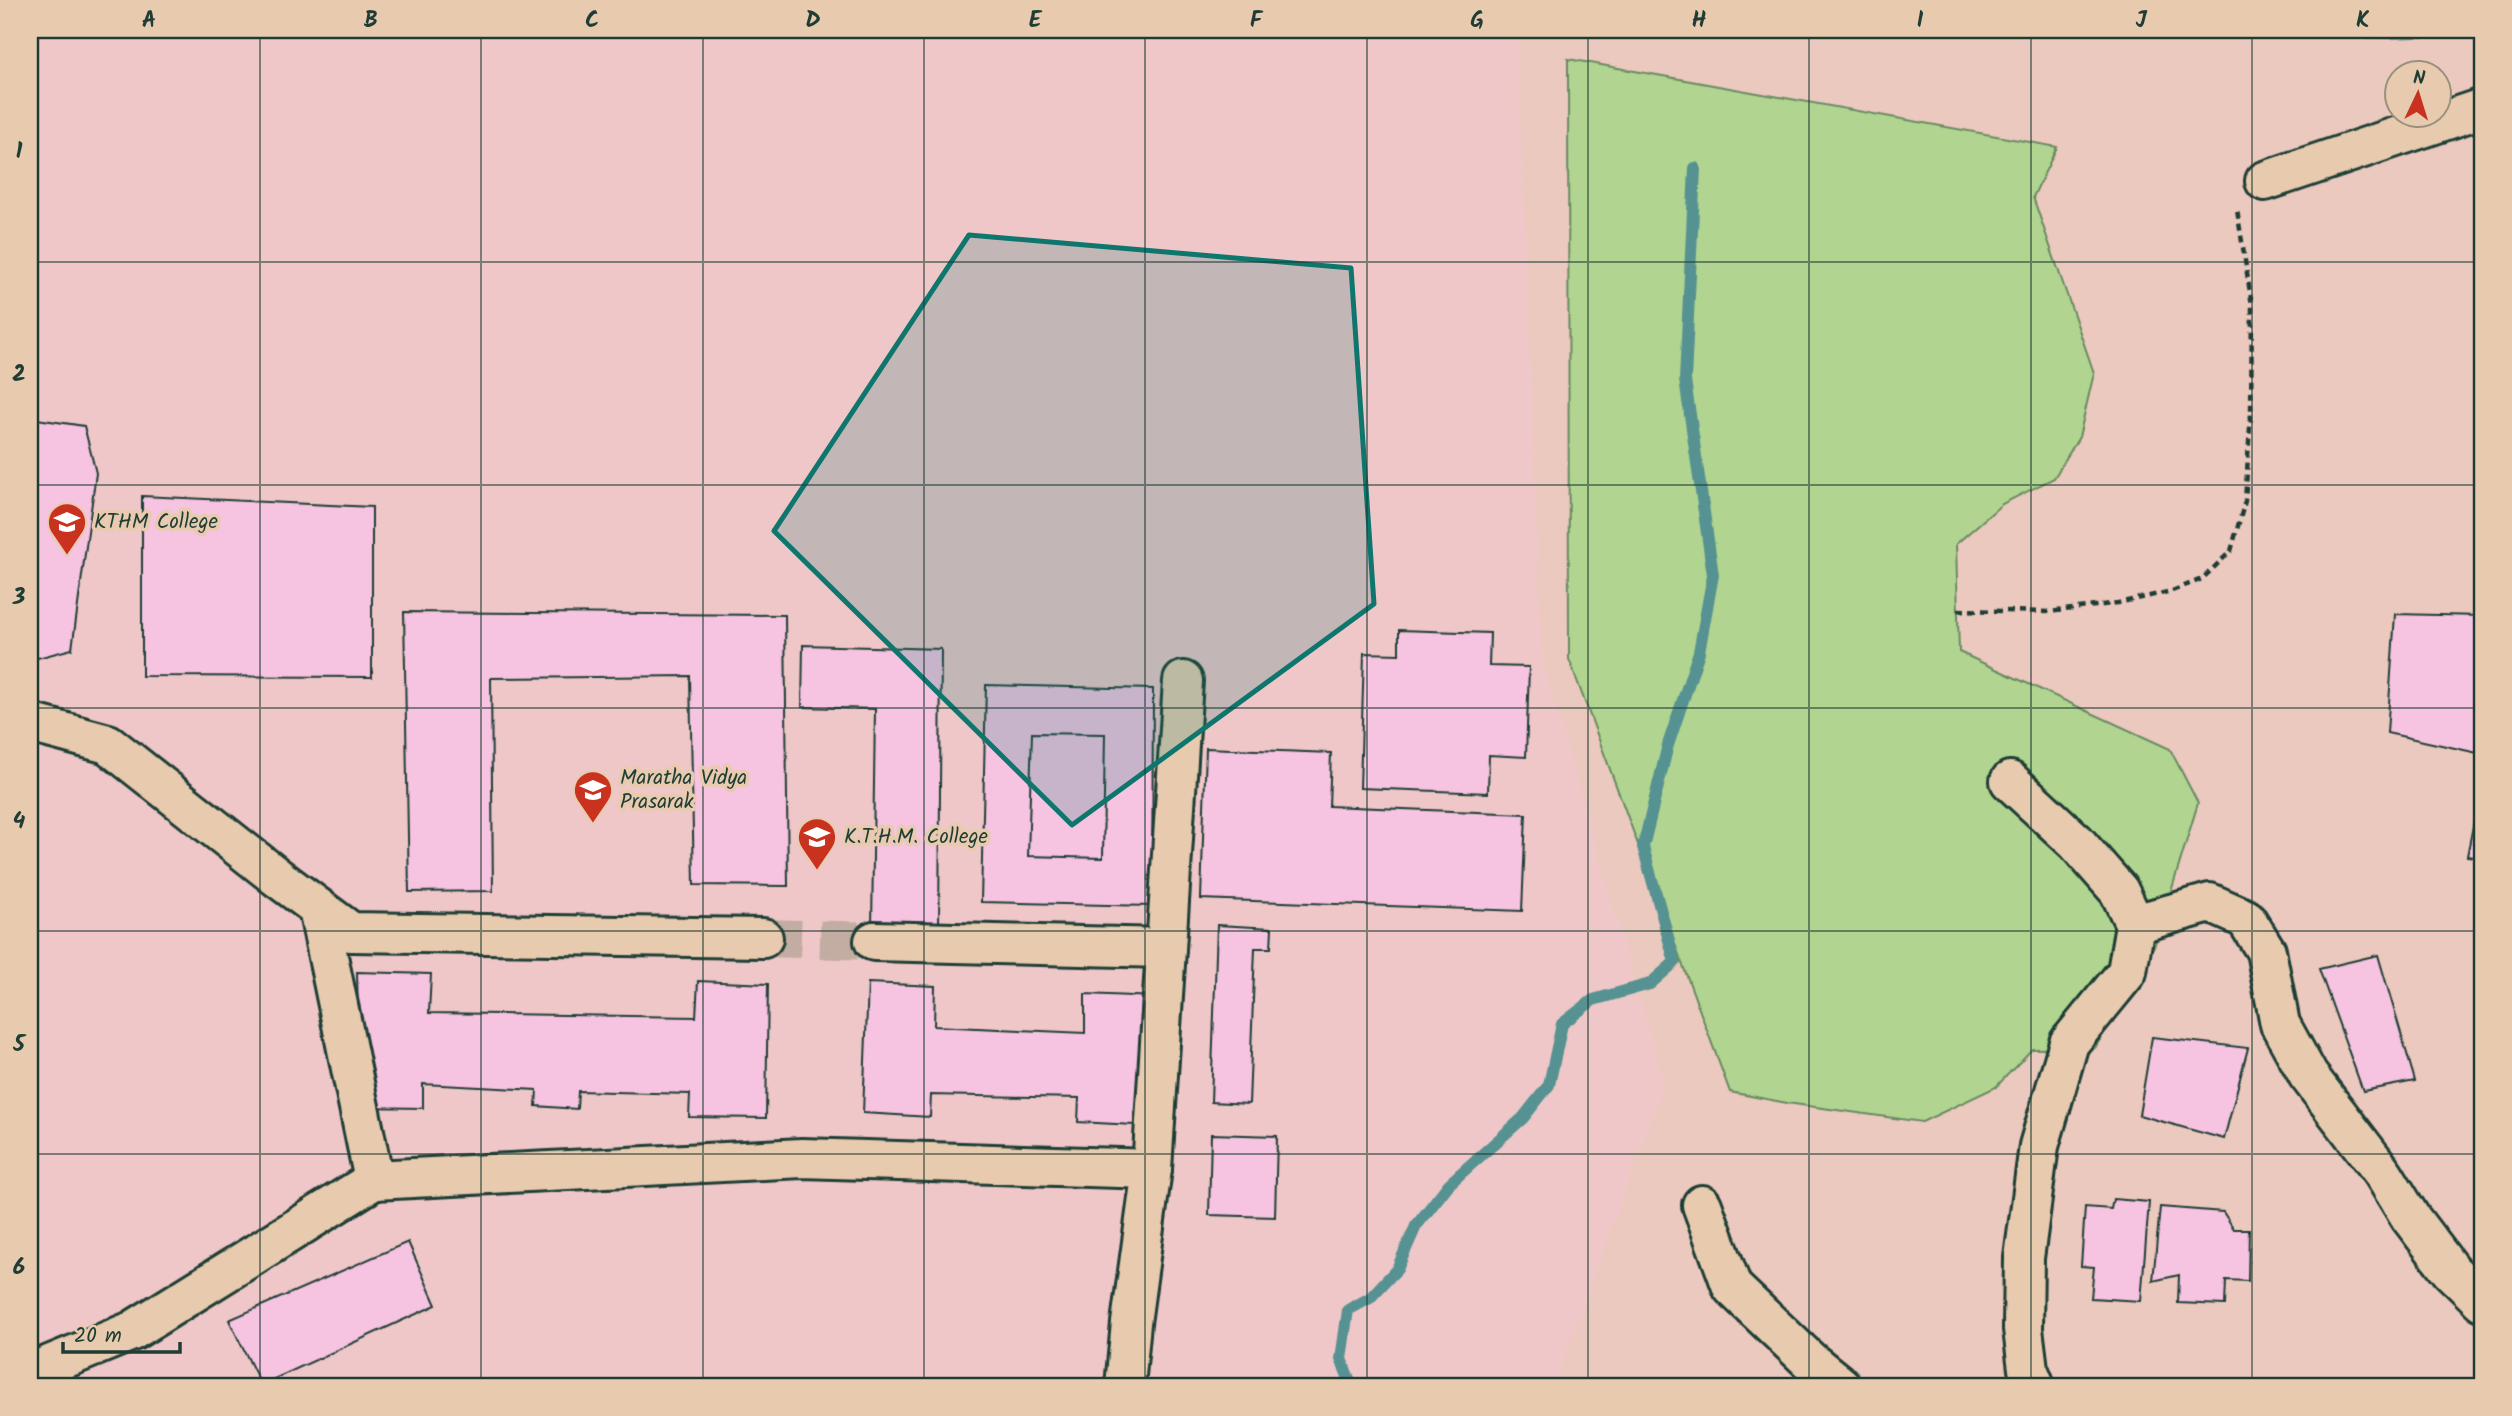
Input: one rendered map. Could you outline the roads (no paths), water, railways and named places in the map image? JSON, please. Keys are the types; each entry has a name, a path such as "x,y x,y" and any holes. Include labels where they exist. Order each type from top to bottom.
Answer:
{"street":[{"path":"2264,181 2482,108"},
{"path":"1125,1386 1152,1169 1183,681"},
{"path":"30,723 108,744 351,932 763,938"},
{"path":"2010,781 2076,842 2119,891 2135,924 2127,972 2068,1043 2039,1146 2024,1258 2023,1317 2028,1369 2035,1386"},
{"path":"2135,924 2210,902 2246,919 2266,951 2280,1024 2308,1075 2383,1173 2410,1217 2451,1271 2482,1301"},
{"path":"318,908 374,1180"},
{"path":"874,941 1166,948"},
{"path":"30,1373 132,1331 374,1180 802,1158 1152,1169"},
{"path":"1702,1205 1732,1287 1840,1386"}],"water":[{"path":"2069,30 2482,30 2467,35 2389,38"}],"waterway":[{"path":"1352,1386 1341,1359 1348,1310 1370,1298 1397,1269 1416,1226 1449,1184 1523,1118 1549,1085 1562,1024 1593,1000 1650,984 1675,962 1643,847 1668,745 1699,652 1713,575 1685,380 1695,168"}],"tunnel":[{"path":"763,938 874,941"}],"place":[{"name":"KTHM College","path":"67,556"},
{"name":"Maratha Vidya Prasarak","path":"593,824"},
{"name":"K.T.H.M. College","path":"817,871"}]}
